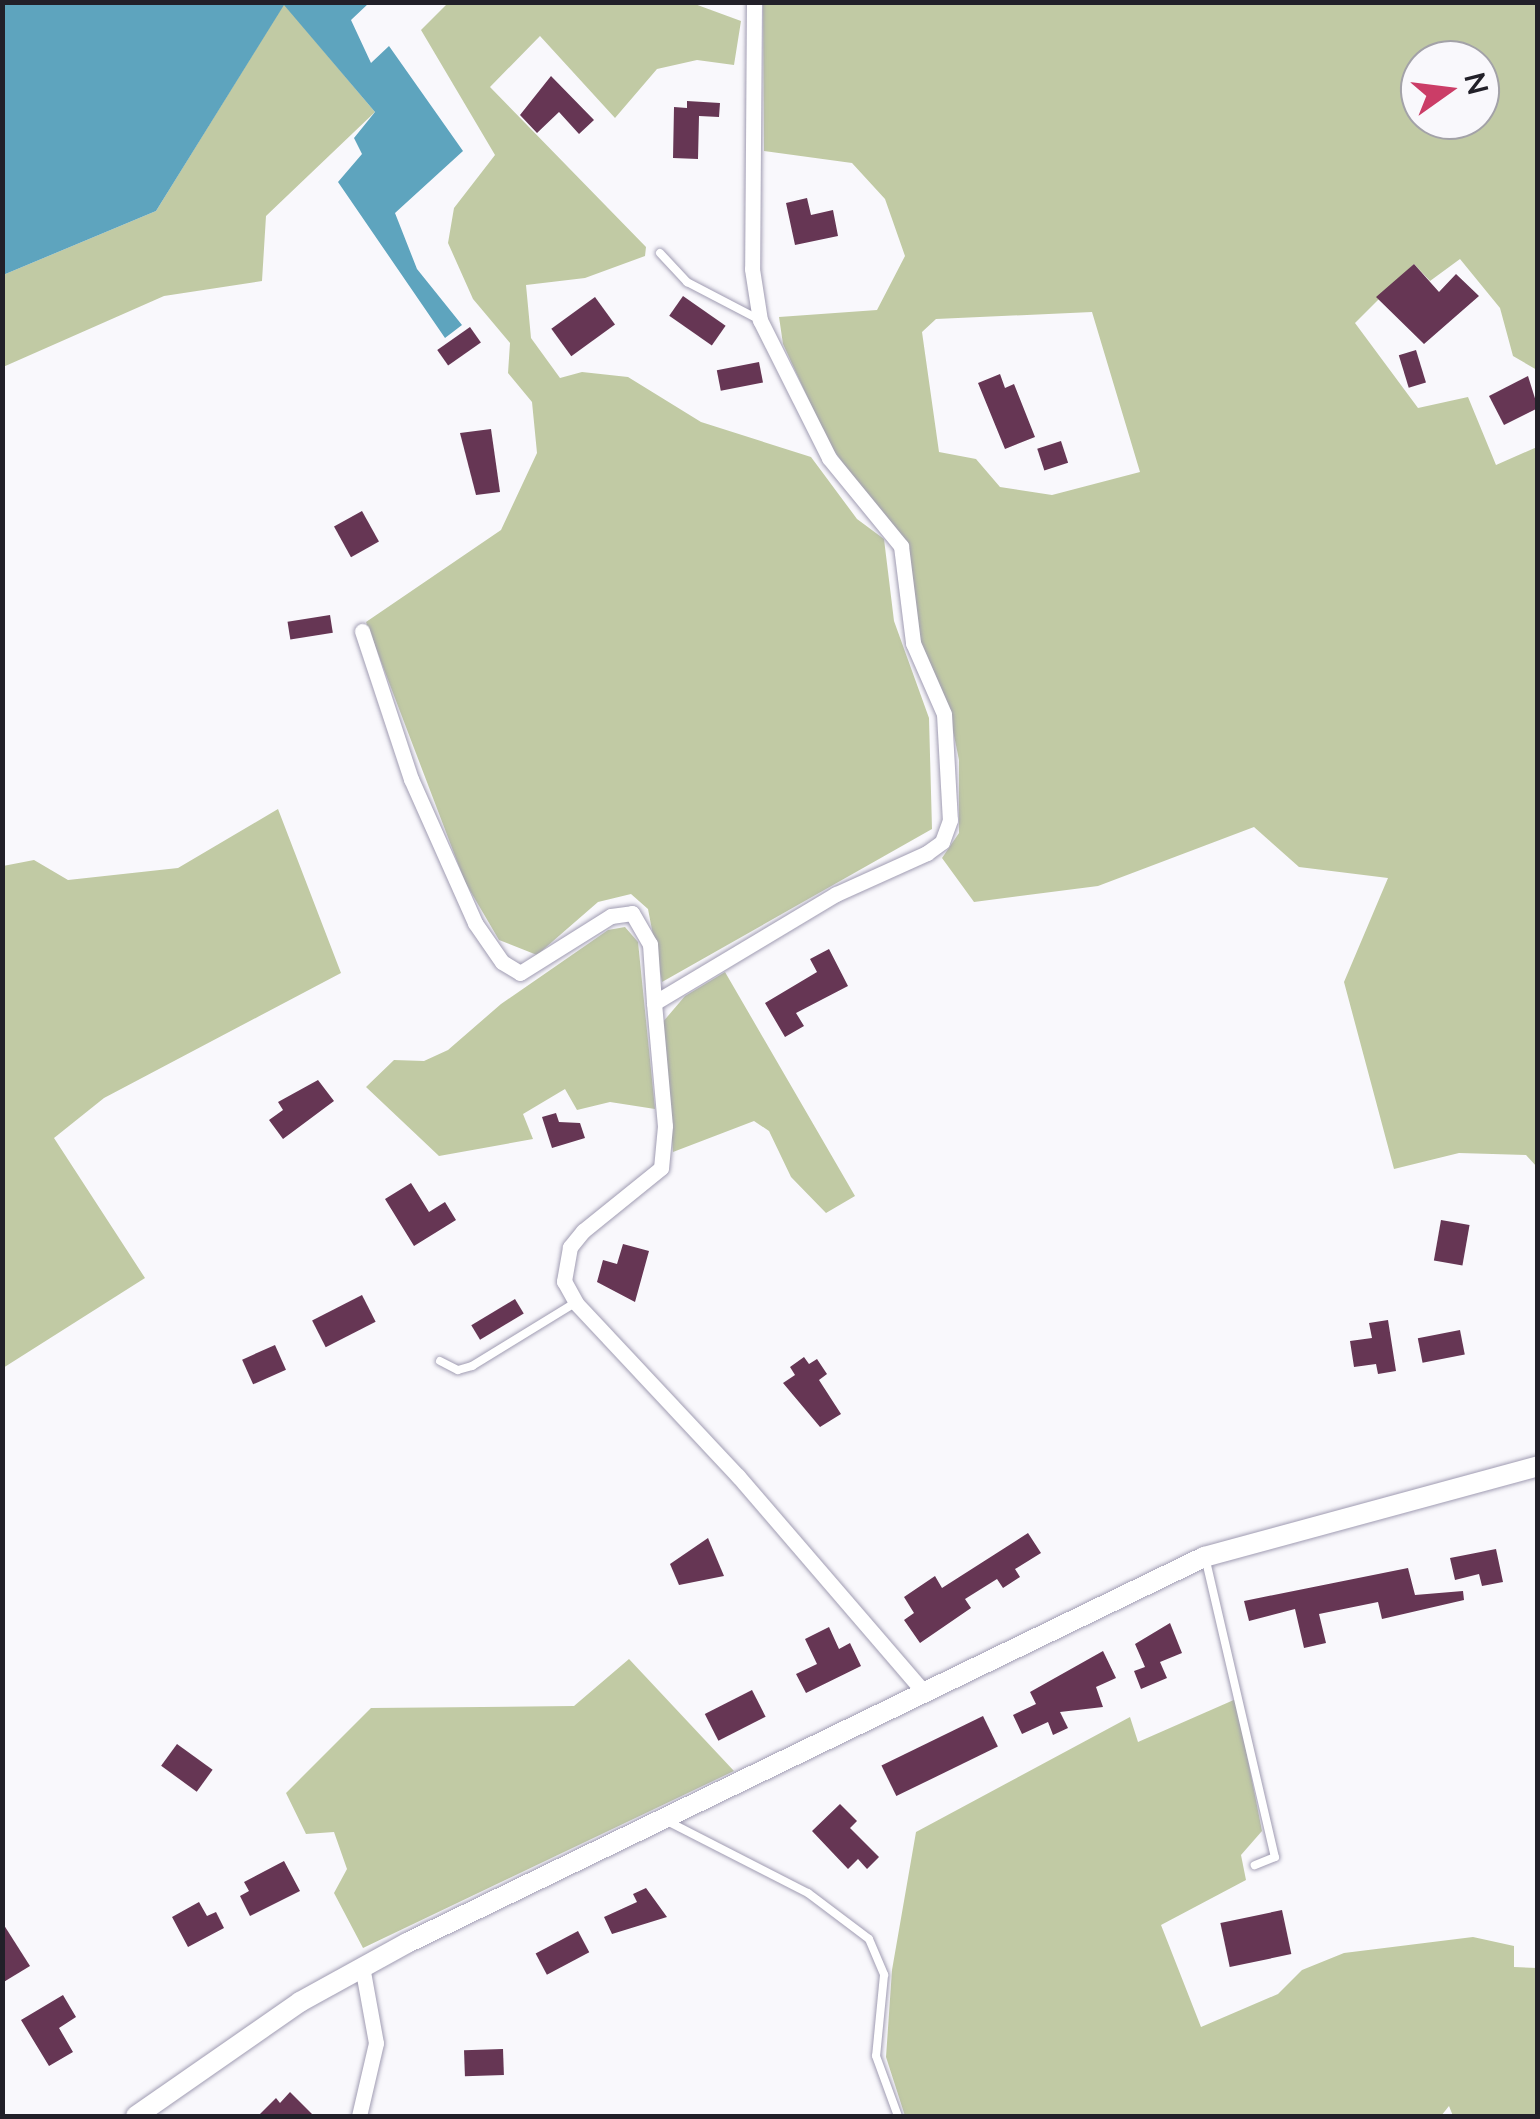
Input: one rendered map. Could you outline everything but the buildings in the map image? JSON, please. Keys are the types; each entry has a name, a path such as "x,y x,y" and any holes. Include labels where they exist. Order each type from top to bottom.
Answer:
{"street":[{"path":"654,1003 836,894 928,853 942,842 950,820 944,714 914,643 901,546 830,458 760,320 752,269 754,2"},
{"path":"362,631 411,779 475,923 502,962 520,973 531,969 611,916 632,914 650,944 664,1156 661,1168 570,1247 564,1281 576,1303 738,1476 922,1691"},
{"path":"136,2116 200,2068 362,1966 1204,1556 1538,1466"},
{"path":"359,2116 376,2043 362,1966"}],"lane":[{"path":"660,253 687,282 760,320"},
{"path":"440,1361 458,1370 472,1366 576,1303"},
{"path":"1204,1556 1274,1856 1255,1865"},
{"path":"662,1819 808,1893 869,1940 884,1975 876,2056 898,2116"}],"green space":[{"path":"449,2 692,3 741,21 734,65 697,60 657,69 615,118 540,36 490,87 646,247 645,256 585,278 526,285 531,338 560,378 582,372 628,377 701,422 811,457 857,519 884,539 894,621 929,718 932,829 662,982 648,909 631,894 598,902 537,955 499,940 465,882 366,622 501,530 537,453 532,402 508,373 510,343 473,299 448,243 454,208 495,155 421,30"},
{"path":"763,3 1537,3 1537,370 1513,356 1500,308 1460,259 1430,281 1414,264 1355,323 1418,408 1468,397 1496,465 1537,447 1537,1167 1526,1155 1459,1153 1394,1169 1344,982 1388,878 1299,867 1254,827 1098,886 974,902 942,858 959,833 959,760 950,716 916,632 907,550 829,444 783,344 779,317 877,310 905,256 885,199 852,163 764,151","holes":["1092,312 1140,472 1052,495 1000,487 976,459 939,452 922,332 936,319"]},
{"path":"284,4 375,112 266,216 262,281 164,296 3,367 3,275 156,211"},
{"path":"278,809 341,973 104,1098 54,1138 145,1278 3,1368 3,866 34,860 68,880 178,868"},
{"path":"625,927 638,942 655,1109 610,1102 577,1110 565,1089 523,1114 533,1139 439,1156 366,1087 394,1060 424,1061 448,1050 501,1004 608,930"},
{"path":"725,972 855,1196 826,1213 791,1177 769,1131 754,1121 673,1152 662,1023 685,996"},
{"path":"629,1659 734,1771 363,1948 334,1893 347,1869 334,1832 306,1834 286,1793 371,1708 574,1706"},
{"path":"1236,1699 1262,1831 1241,1855 1246,1880 1161,1925 1201,2027 1278,1994 1302,1970 1344,1953 1473,1937 1514,1946 1514,1967 1537,1968 1537,2116 1453,2116 1449,2106 1441,2116 905,2116 886,2057 892,1970 916,1832 1130,1717 1138,1742"}],"water":[{"path":"3,2 369,3 351,20 371,63 389,46 463,151 395,213 417,269 462,325 445,338 338,182 362,154 354,138 375,112 284,5 156,211 3,275"}]}
